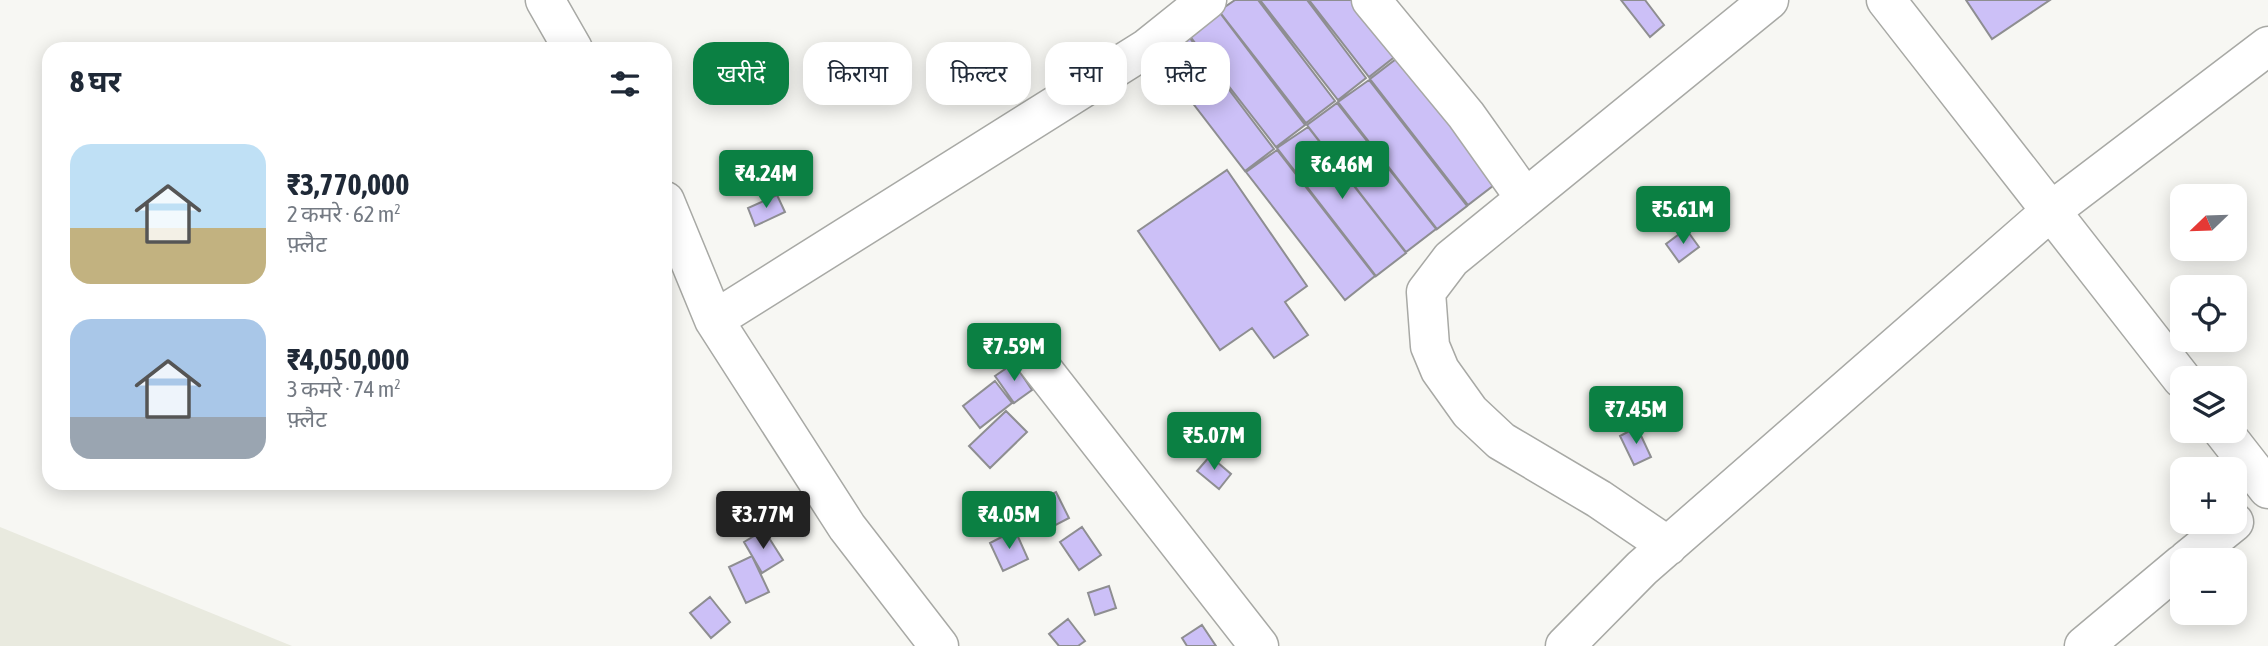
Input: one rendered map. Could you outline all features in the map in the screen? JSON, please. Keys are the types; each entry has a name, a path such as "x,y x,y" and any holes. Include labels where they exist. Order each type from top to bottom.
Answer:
{"street":[{"path":"545,0 569,42"},
{"path":"714,320 1147,48 1207,0"},
{"path":"1371,0 1466,115 1525,198"},
{"path":"1668,546 1599,499 1501,441 1470,412 1440,370 1430,346 1426,292 1451,259 1769,0"},
{"path":"1886,0 2172,366"},
{"path":"1566,646 1668,546 2051,212 2268,46"},
{"path":"672,218 714,320 848,527 939,646"},
{"path":"1026,348 1259,646"},
{"path":"2232,443 2268,491 2247,510"},
{"path":"2201,548 2218,534"},
{"path":"2084,646 2170,574"}],"shaded area":[{"path":"0,527 292,646 0,646"}],"building":[{"path":"1235,0 1258,0 1335,101 1306,123 1219,11"},
{"path":"1260,0 1307,0 1366,78 1338,100"},
{"path":"1309,0 1356,0 1397,55 1369,77"},
{"path":"1621,0 1645,0 1664,25 1650,37"},
{"path":"1966,0 2050,0 1992,39"},
{"path":"1220,13 1305,125 1276,147 1230,88 1230,42 1194,42 1189,35"},
{"path":"1400,56 1498,182 1468,205 1370,79"},
{"path":"1369,80 1467,206 1437,229 1338,102"},
{"path":"1230,91 1274,149 1245,171 1194,105 1230,105"},
{"path":"1337,103 1436,229 1406,252 1307,125"},
{"path":"1308,127 1406,253 1376,276 1277,148"},
{"path":"1277,150 1375,276 1345,300 1246,172"},
{"path":"1227,170 1307,286 1285,302 1308,335 1274,358 1252,328 1220,350 1138,231"},
{"path":"777,195 785,212 755,226 748,208"},
{"path":"1686,229 1699,247 1679,262 1666,244"},
{"path":"1014,363 1032,390 1014,403 995,376"},
{"path":"995,381 1012,403 980,428 963,406"},
{"path":"1006,411 1027,432 990,468 969,446"},
{"path":"1637,427 1651,457 1634,465 1620,436"},
{"path":"1210,456 1231,474 1219,489 1197,471"},
{"path":"1056,492 1069,518 1050,528 1037,501"},
{"path":"1082,527 1101,555 1079,570 1060,542"},
{"path":"764,530 783,560 762,573 744,542"},
{"path":"1015,530 1028,559 1003,571 990,543"},
{"path":"752,556 769,592 746,603 729,567"},
{"path":"1109,586 1116,608 1095,615 1088,593"},
{"path":"710,597 730,622 711,638 690,613"},
{"path":"1068,619 1085,641 1078,646 1059,646 1049,634"},
{"path":"1202,625 1216,646 1187,646 1182,638"}]}
